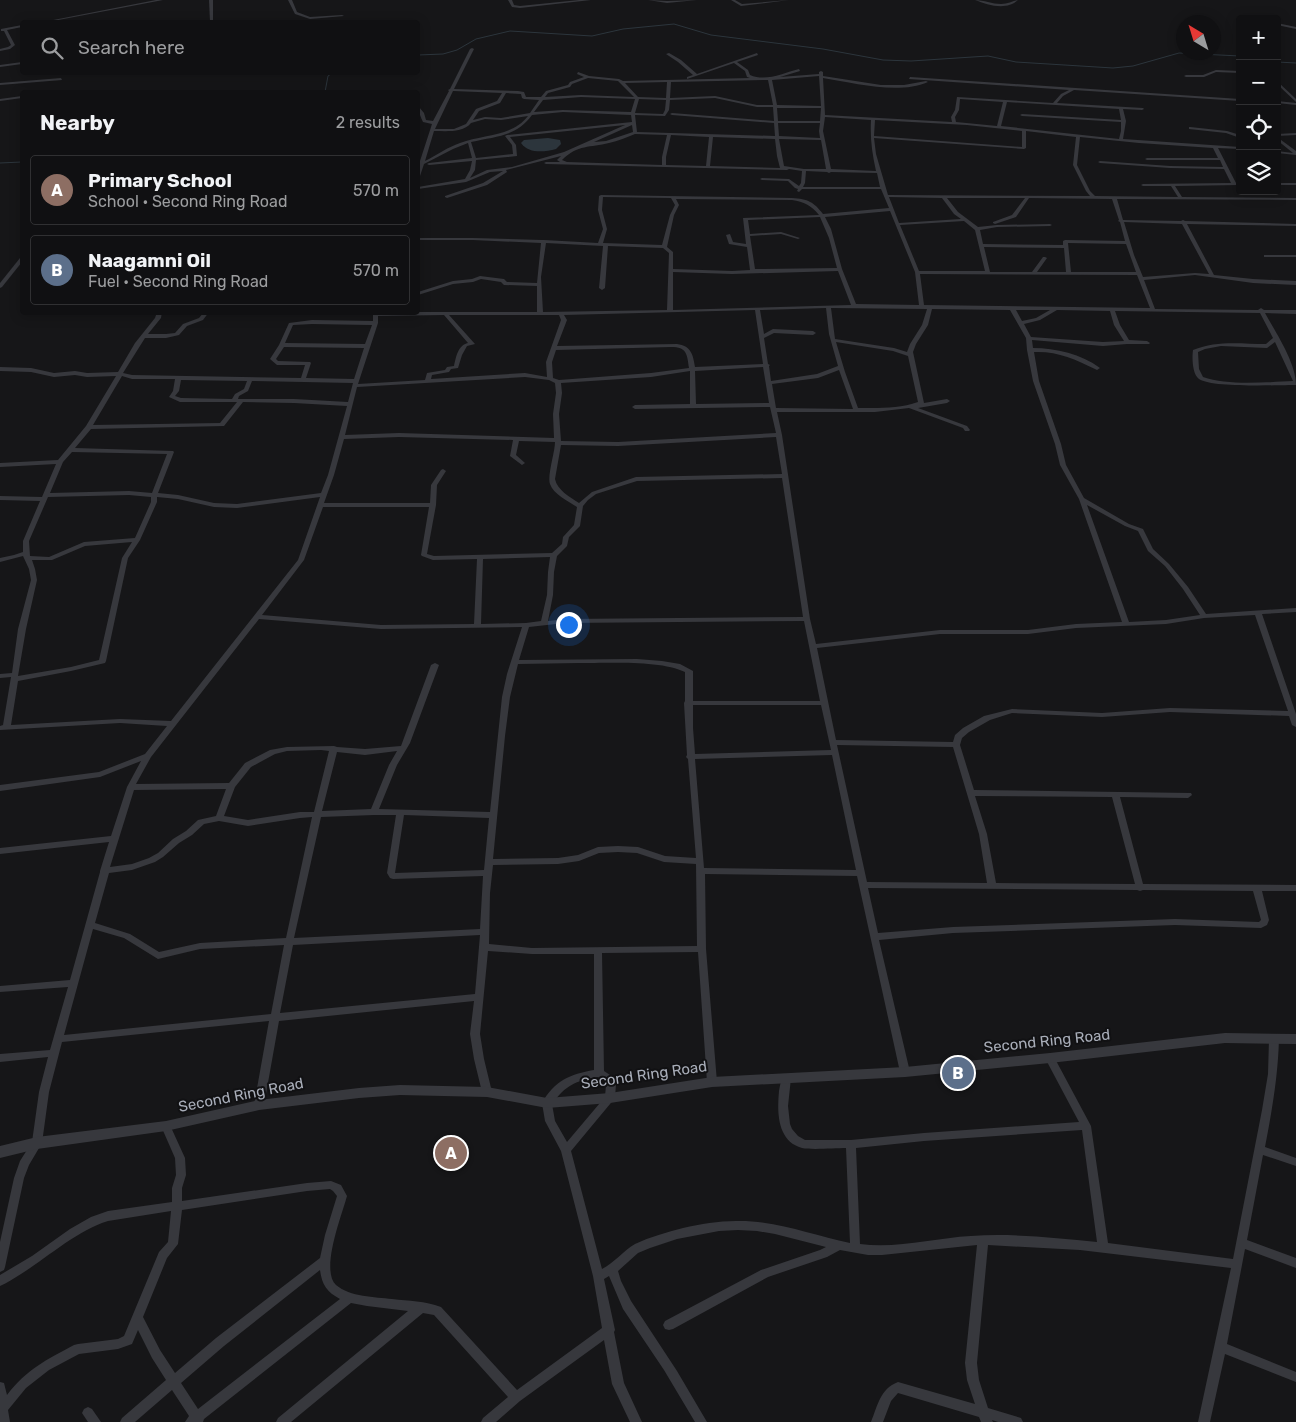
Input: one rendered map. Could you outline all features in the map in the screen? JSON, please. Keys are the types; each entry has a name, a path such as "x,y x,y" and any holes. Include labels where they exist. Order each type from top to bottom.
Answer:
{"street":[{"path":"139,0 144,3"},
{"path":"63,20 161,0"},
{"path":"211,0 212,20"},
{"path":"290,0 296,13 306,17 342,16"},
{"path":"510,0 513,6 520,7 589,0"},
{"path":"650,0 667,2 695,0"},
{"path":"733,0 741,5 787,0"},
{"path":"977,0 1003,5 1012,4 1016,0"},
{"path":"1281,25 1296,28"},
{"path":"5,55 2,50 11,47 13,43 2,30 20,26"},
{"path":"420,165 435,123 472,49"},
{"path":"668,54 682,60 686,68 696,75"},
{"path":"681,81 757,54"},
{"path":"3,60 1,66 20,63"},
{"path":"735,62 747,71 748,76 756,79"},
{"path":"770,79 799,70"},
{"path":"1186,76 1204,76 1216,71 1236,72"},
{"path":"578,73 588,78"},
{"path":"821,74 821,139 829,172"},
{"path":"547,92 588,78 618,80 622,82 681,81 770,79 821,74 881,86 904,86 937,80"},
{"path":"910,78 1236,100"},
{"path":"0,84 61,79"},
{"path":"770,79 774,90 775,122 781,165 787,169"},
{"path":"433,130 454,130 470,122 485,118 563,111 664,115 667,110 670,81"},
{"path":"622,82 637,98"},
{"path":"420,165 445,150 469,141 497,136 514,130 527,121 547,92 548,85"},
{"path":"1281,86 1296,102"},
{"path":"1055,103 1073,89"},
{"path":"450,90 504,91 523,93 524,98 542,99 581,96 668,99 715,97 748,104 822,107"},
{"path":"470,122 477,110 499,102 504,91"},
{"path":"0,100 20,96"},
{"path":"635,133 633,114 637,98"},
{"path":"954,124 953,117 957,110 958,98 1142,109"},
{"path":"999,127 1006,101"},
{"path":"1281,102 1296,102"},
{"path":"1121,108 1124,121 1121,139"},
{"path":"420,110 424,121 435,123"},
{"path":"420,188 465,181 489,171 512,168 566,152 656,114"},
{"path":"672,114 775,122 822,119 954,124 1236,148"},
{"path":"1022,115 1124,121"},
{"path":"873,120 872,137 883,188 917,272 922,307"},
{"path":"497,136 633,123"},
{"path":"1190,128 1227,132 1236,135"},
{"path":"872,137 1024,148 1024,130"},
{"path":"584,144 607,142 635,133 821,139"},
{"path":"664,166 664,157 670,134"},
{"path":"1281,136 1296,134"},
{"path":"1078,135 1075,165 1088,192 1093,196"},
{"path":"420,165 515,155 514,145 507,136"},
{"path":"708,167 712,136"},
{"path":"465,181 473,169 475,160 469,141"},
{"path":"1281,141 1296,154"},
{"path":"1281,146 1286,147"},
{"path":"1143,185 1234,184 1215,147"},
{"path":"566,152 559,160 567,165"},
{"path":"1281,152 1296,154"},
{"path":"420,154 425,154"},
{"path":"1147,159 1220,159"},
{"path":"1100,162 1170,167 1225,168"},
{"path":"546,163 879,172"},
{"path":"447,197 485,184 512,168"},
{"path":"800,200 799,188 803,183 804,170"},
{"path":"762,179 789,180 799,188 883,188"},
{"path":"1281,184 1296,184"},
{"path":"1172,185 1180,197"},
{"path":"602,288 605,229 600,210 601,196 800,200 813,206 822,216 854,306"},
{"path":"887,196 1093,196 1296,199"},
{"path":"943,196 963,220 977,229 997,226 1050,224"},
{"path":"664,247 672,215 677,205 673,197"},
{"path":"977,229 1012,217 1028,197"},
{"path":"1114,197 1128,243 1153,309"},
{"path":"753,271 746,218 822,216 891,209"},
{"path":"898,224 963,220"},
{"path":"1120,220 1296,225"},
{"path":"1183,221 1212,275"},
{"path":"977,229 988,273"},
{"path":"749,235 781,232 798,238"},
{"path":"728,235 731,243 750,246"},
{"path":"420,239 664,247 671,252 670,311"},
{"path":"1069,273 1065,241 1128,243"},
{"path":"540,313 540,266 544,242"},
{"path":"981,245 1066,247"},
{"path":"1266,256 1296,256"},
{"path":"1034,272 1045,258"},
{"path":"0,286 20,261"},
{"path":"670,271 696,270 708,273 840,270"},
{"path":"917,272 1034,272 1140,277 1195,274 1253,281 1296,283"},
{"path":"420,292 480,277 506,283 540,284"},
{"path":"420,314 561,314 854,306 1261,310 1296,312"},
{"path":"828,307 829,324 840,366 856,410"},
{"path":"911,407 922,403 910,355 911,348 925,326 930,308"},
{"path":"1012,308 1029,338 1036,382 1058,444 1063,465 1082,499 1126,623"},
{"path":"1021,323 1038,319 1057,308"},
{"path":"758,309 807,619 874,937 905,1072"},
{"path":"1112,309 1117,325 1127,342"},
{"path":"1261,310 1274,338 1286,356 1296,382 1215,382 1201,378 1198,374 1195,351 1222,345 1267,346 1274,338"},
{"path":"550,379 549,362 563,327 564,320 561,314"},
{"path":"159,315 143,336 89,427 60,462 26,541 27,555 34,580 22,629 4,728 120,721 174,724"},
{"path":"143,336 177,334 185,325 201,319 204,315"},
{"path":"0,1267 19,1178 24,1164 37,1144 44,1092 72,983 104,871 131,788 148,756 259,617 301,560 332,475 349,404 375,323 376,315"},
{"path":"428,381 429,374 447,371 449,368 456,367 465,345 472,344 446,315"},
{"path":"303,380 308,363 277,363 273,360 291,324 295,322 375,323"},
{"path":"762,337 773,331 813,333"},
{"path":"1029,338 1102,344 1147,343"},
{"path":"834,340 894,350 910,355"},
{"path":"282,345 368,346"},
{"path":"555,348 676,345 686,349 692,369 693,406"},
{"path":"1030,350 1052,350 1074,356 1098,368"},
{"path":"0,369 31,370 54,375 75,373 87,375 121,374 132,377 303,380 355,383 525,375 558,382 767,364"},
{"path":"769,383 818,376 840,366"},
{"path":"117,381 132,377"},
{"path":"178,378 176,391 172,397 176,399 349,404"},
{"path":"89,427 222,425 238,401 238,395 246,390 250,379"},
{"path":"558,382 557,442 552,479 553,485 580,506"},
{"path":"635,407 693,406 856,410 911,407 947,401"},
{"path":"911,407 965,427 967,430"},
{"path":"341,437 399,435 517,438 557,442 618,444 779,435"},
{"path":"517,438 513,456 522,463"},
{"path":"0,676 14,677 71,669 102,661 125,558 137,540 154,502 154,496 170,451 71,450"},
{"path":"0,465 60,462"},
{"path":"443,471 434,485 433,505 424,555 433,558 554,555"},
{"path":"544,623 550,595 554,555 565,545 566,537 577,526 580,506 594,494 636,480 784,476"},
{"path":"0,498 129,494 178,497 214,505 237,506 324,495"},
{"path":"1082,499 1127,525 1141,530 1150,550 1167,565 1186,588 1204,616"},
{"path":"321,504 433,505"},
{"path":"0,560 27,555 50,559 84,544 137,540"},
{"path":"477,625 480,557"},
{"path":"813,646 940,632 1028,632 1126,623 1166,622 1204,616 1296,610"},
{"path":"1258,612 1296,725"},
{"path":"259,617 381,627 526,625 629,620 807,619"},
{"path":"488,1092 478,1059 476,1034 484,947 483,932 492,815 505,706 511,674 526,625"},
{"path":"516,662 660,662 683,666 689,671 690,757 700,861 702,949 712,1082"},
{"path":"374,812 393,765 403,748 435,665"},
{"path":"688,703 824,703"},
{"path":"992,884 983,834 956,745 958,737 986,718 1012,711 1102,714 1170,710 1292,714"},
{"path":"833,742 956,745"},
{"path":"219,818 231,786 248,765 274,752 287,749 334,748 365,752 403,748"},
{"path":"259,1106 316,814 334,748"},
{"path":"690,757 835,752"},
{"path":"0,788 100,774 148,756"},
{"path":"131,788 231,786"},
{"path":"972,793 1188,795"},
{"path":"1115,794 1140,888"},
{"path":"104,871 128,869 143,864 158,857 175,842 190,835 201,822 219,818 248,823 316,814 374,812 492,815"},
{"path":"400,813 391,873 393,876 488,873"},
{"path":"0,851 114,839"},
{"path":"489,862 558,861 579,858 598,850 618,849 638,850 664,859 700,861"},
{"path":"700,871 861,873"},
{"path":"864,885 992,884 1140,888 1296,888"},
{"path":"874,937 953,930 1176,922 1261,925 1265,920 1257,888"},
{"path":"89,925 127,936 158,956 200,946 483,932"},
{"path":"484,947 532,951 702,949"},
{"path":"566,1150 610,1098 611,1084 599,1073 598,950"},
{"path":"0,989 72,983"},
{"path":"57,1038 479,997"},
{"name":"Second Ring Road","path":"0,1152 37,1144 166,1126 259,1106 359,1093 400,1090 488,1092 547,1103 610,1098 712,1082 905,1072 1225,1038 1296,1039"},
{"path":"1204,1422 1221,1347 1259,1149 1274,1062 1274,1039"},
{"path":"0,1058 54,1053"},
{"path":"1050,1058 1086,1126 1103,1246"},
{"path":"599,1073 581,1076 564,1082 547,1103 550,1121 566,1150 598,1276 618,1384 636,1422"},
{"path":"786,1078 782,1109 784,1125 788,1133 804,1144 851,1144 1086,1126"},
{"path":"2,1415 22,1384 45,1366 78,1350 118,1344 128,1340 163,1255 173,1244 177,1188 181,1175 180,1158 166,1126"},
{"path":"851,1144 855,1248"},
{"path":"1259,1149 1296,1162"},
{"path":"0,1281 96,1220 307,1186 331,1185 337,1188 342,1196 325,1260 328,1281 333,1288 349,1298 424,1306 438,1311 516,1397"},
{"path":"598,1276 612,1269 637,1248 651,1242 718,1227 757,1226 837,1246 870,1250 983,1240 1103,1246 1237,1264"},
{"path":"983,1240 971,1363 987,1422"},
{"path":"1242,1242 1296,1263"},
{"path":"669,1325 765,1273 823,1254 837,1246"},
{"path":"126,1422 220,1342 325,1260"},
{"path":"612,1269 615,1282 633,1316 664,1361 701,1422"},
{"path":"138,1319 195,1421 349,1298"},
{"path":"282,1422 424,1306"},
{"path":"487,1422 516,1397 609,1330"},
{"path":"1221,1347 1296,1377"},
{"path":"0,1387 2,1415"},
{"path":"877,1422 889,1394 898,1387 983,1410 1017,1422"}],"shaded area":[{"path":"548,138 560,140 561,144 556,149 532,151 521,143 524,140"}],"waterway":[{"path":"420,55 443,54 457,50 476,39 510,31 592,36 623,29 674,24 711,35 823,49 883,60 911,61 988,56 1016,62 1113,68 1133,66 1179,53 1236,56"},
{"path":"1281,62 1296,63"},
{"path":"325,90 330,75"},
{"path":"0,163 20,162"}],"place":[{"name":"Naagamni Oil","path":"958,1073"},
{"name":"Primary School","path":"451,1153"}]}
